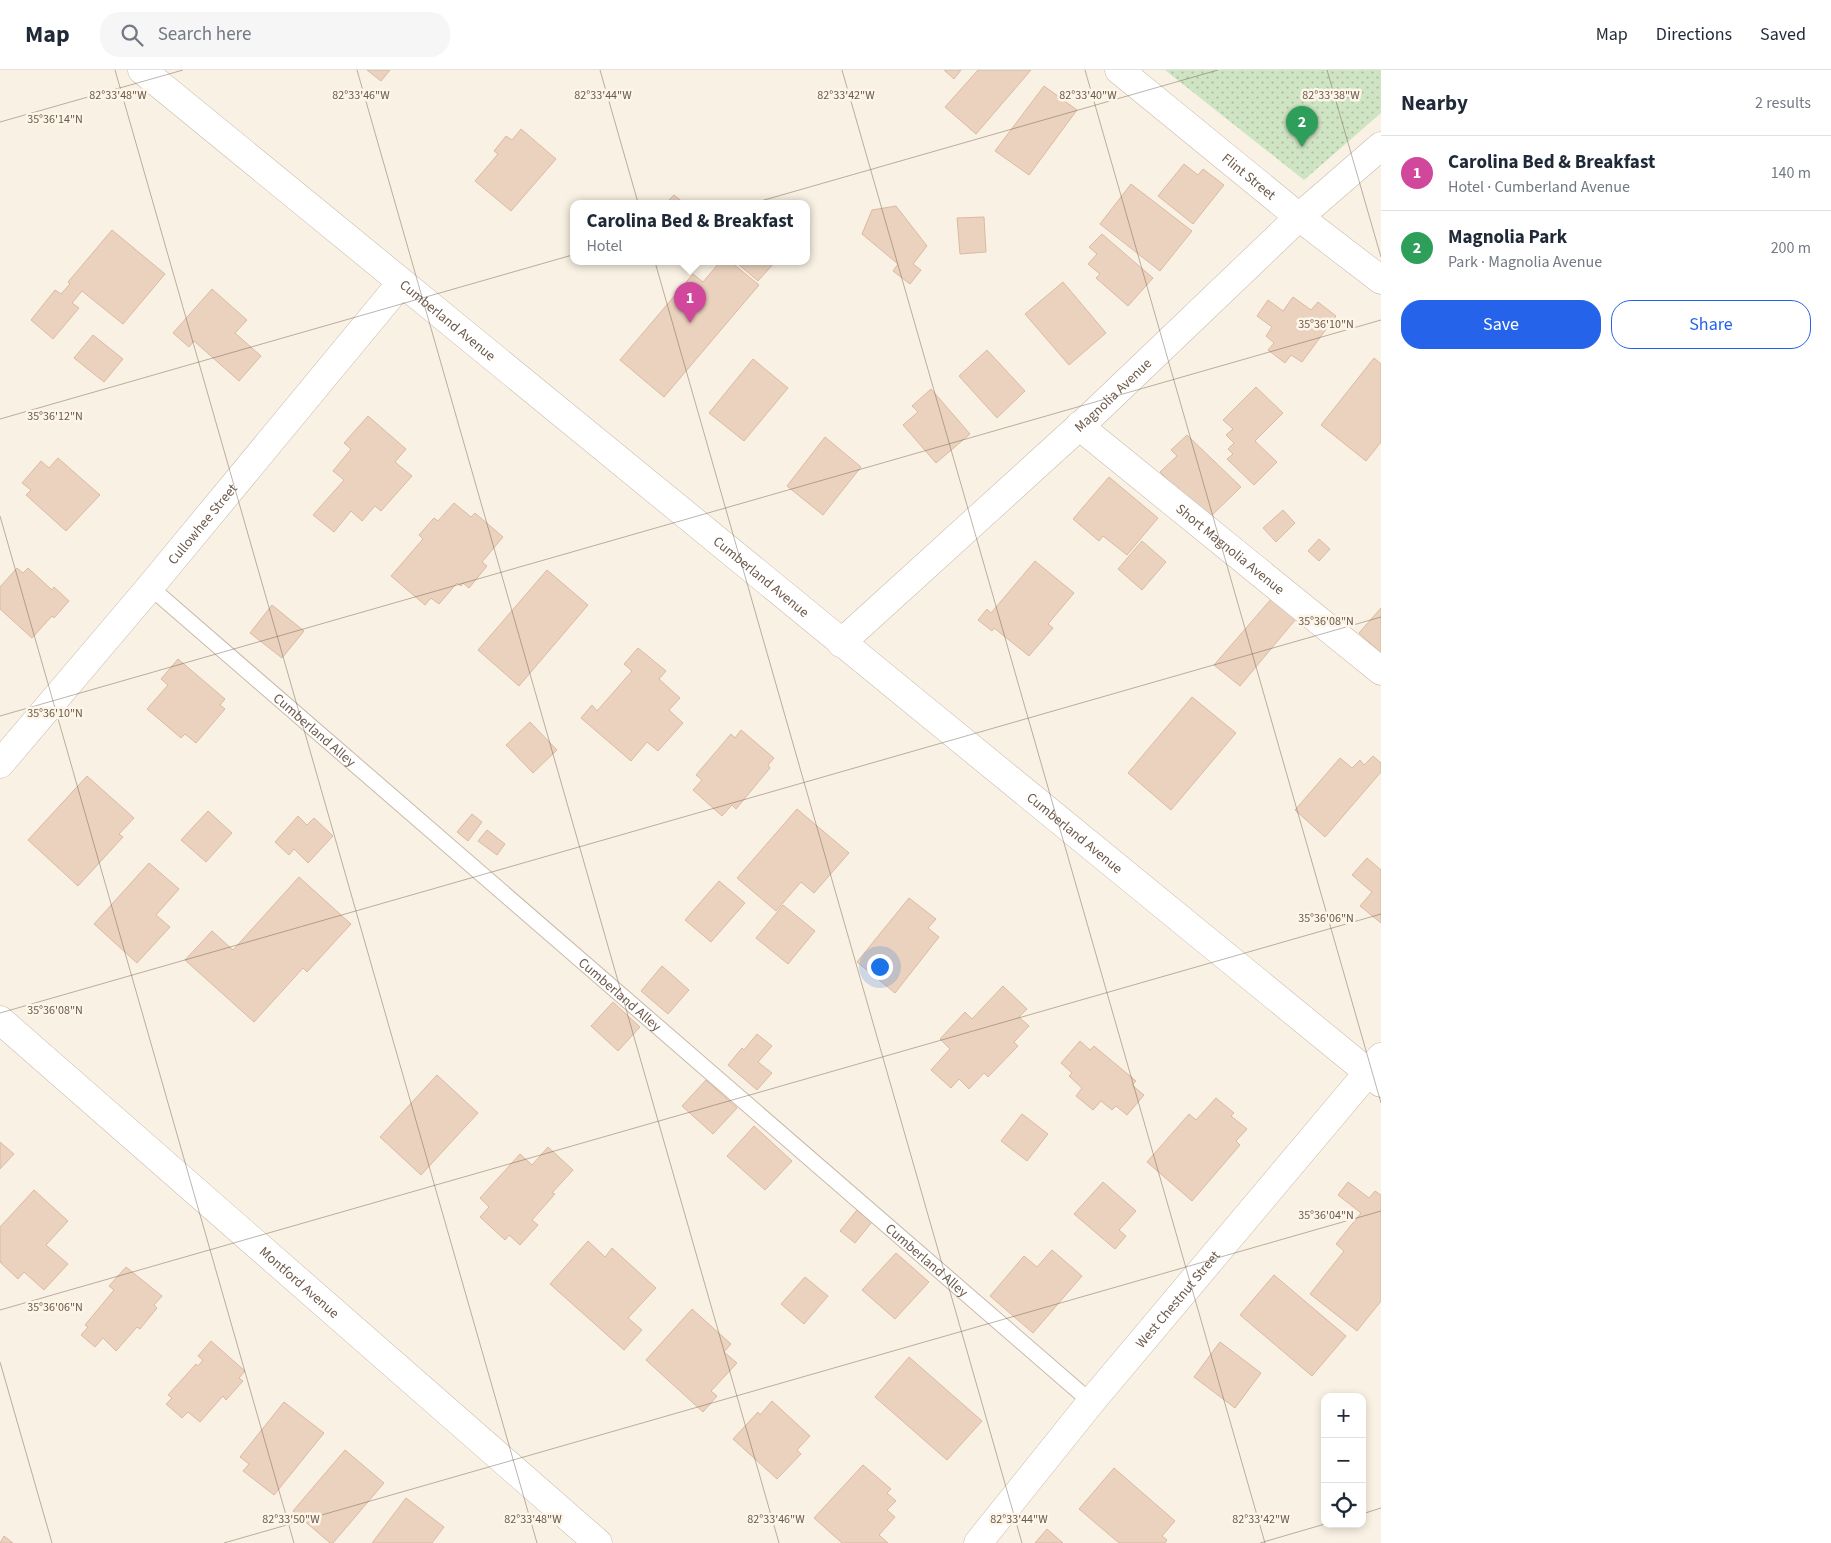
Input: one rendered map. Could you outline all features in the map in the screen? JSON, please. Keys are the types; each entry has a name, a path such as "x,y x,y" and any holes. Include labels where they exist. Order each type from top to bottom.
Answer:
{"street":[{"name":"Cumberland Avenue","path":"142,70 841,643 1377,1071"},
{"name":"Flint Street","path":"1130,74 1299,217 1381,280"},
{"name":"Magnolia Avenue","path":"841,643 1079,426 1299,217 1381,146"},
{"name":"Cullowhee Street","path":"0,764 150,587 401,283"},
{"name":"Short Magnolia Avenue","path":"1079,426 1381,671"},
{"name":"Montford Avenue","path":"0,1020 598,1543"},
{"name":"West Chestnut Street","path":"978,1543 1091,1402 1377,1071"}],"lane":[{"name":"Cumberland Alley","path":"150,587 1091,1402"}],"green space":[{"path":"1165,70 1381,70 1381,113 1304,180"}],"building":[{"path":"367,70 390,70 381,81"},
{"path":"944,70 961,70 954,79"},
{"path":"978,70 1031,70 976,134 945,107"},
{"path":"1044,86 1077,110 1029,175 995,151"},
{"path":"521,129 556,159 511,211 475,181 498,154 494,151 506,136 512,140"},
{"path":"1184,164 1198,175 1203,169 1224,185 1193,224 1158,196"},
{"path":"1131,184 1192,231 1160,271 1100,224"},
{"path":"674,195 680,200 669,200"},
{"path":"896,206 927,246 913,264 921,270 910,284 893,271 898,264 862,234 872,210"},
{"path":"984,217 986,252 960,254 957,218"},
{"path":"112,230 165,274 123,324 82,291 72,303 79,308 53,339 31,320 55,290 61,294 70,284 68,282"},
{"path":"1102,234 1153,278 1128,306 1096,278 1100,274 1088,264 1097,254 1089,247"},
{"path":"717,265 735,265 759,285 664,397 620,360 693,274 703,282"},
{"path":"739,265 772,265 758,281"},
{"path":"1063,282 1106,333 1069,365 1025,314"},
{"path":"212,289 247,320 235,333 261,356 239,381 194,341 189,347 173,333"},
{"path":"1293,297 1311,310 1318,302 1336,316 1302,362 1291,355 1285,363 1268,350 1274,343 1266,336 1272,327 1257,316 1268,300 1283,311"},
{"path":"93,335 123,359 104,382 74,358"},
{"path":"987,350 1025,391 997,418 959,376"},
{"path":"1374,358 1381,364 1381,442 1366,461 1321,425"},
{"path":"753,359 788,388 744,441 709,413"},
{"path":"1256,387 1283,413 1255,441 1277,462 1254,485 1227,459 1233,454 1228,449 1234,443 1226,435 1233,429 1223,420"},
{"path":"931,389 970,434 936,463 903,425 918,412 912,406"},
{"path":"368,416 406,449 395,462 412,476 381,511 375,506 362,521 351,511 334,532 313,515 344,480 333,471 351,449 344,443"},
{"path":"1187,435 1241,487 1208,519 1160,472 1177,456 1171,450"},
{"path":"825,437 861,467 823,515 787,486"},
{"path":"58,458 100,495 66,531 26,495 31,490 22,483 41,461 49,468"},
{"path":"1109,477 1158,518 1127,555 1103,536 1099,541 1073,519"},
{"path":"454,503 471,517 475,513 503,537 482,562 487,566 469,588 463,583 461,586 457,583 439,604 431,598 425,605 391,576 423,539 419,535 434,518 438,521"},
{"path":"1283,510 1295,523 1276,542 1263,528"},
{"path":"1319,539 1330,549 1319,561 1308,551"},
{"path":"1142,541 1166,562 1142,590 1118,569"},
{"path":"1035,561 1074,593 1048,624 1053,628 1029,656 994,628 992,631 978,620 987,609 991,613"},
{"path":"17,568 23,573 28,568 52,590 54,587 69,601 32,638 0,609 0,587"},
{"path":"547,570 588,605 519,686 478,650"},
{"path":"1272,598 1296,619 1240,686 1214,665"},
{"path":"272,605 304,631 282,658 250,633"},
{"path":"1381,608 1381,653 1359,633"},
{"path":"638,648 666,671 659,679 680,698 669,710 683,723 658,751 647,742 631,761 581,718 592,705 597,711 632,671 624,664"},
{"path":"178,659 225,699 220,705 225,709 196,743 185,734 181,738 147,709 168,685 161,679"},
{"path":"1192,697 1236,733 1171,810 1128,773"},
{"path":"530,722 557,750 533,773 506,745"},
{"path":"741,730 774,758 768,765 770,768 736,809 732,805 722,816 693,790 702,780 696,775 731,734 735,738"},
{"path":"1373,756 1381,763 1381,772 1325,837 1295,810 1340,758 1352,768 1360,760 1364,765"},
{"path":"87,776 134,818 119,834 123,837 78,886 28,840"},
{"path":"797,809 849,853 814,893 801,882 776,911 737,878"},
{"path":"208,811 232,833 206,862 181,840"},
{"path":"472,814 482,822 468,841 457,832"},
{"path":"298,816 307,825 314,818 333,836 308,863 294,849 289,855 275,842"},
{"path":"487,830 505,844 497,855 478,841"},
{"path":"1367,858 1381,870 1381,923 1360,906 1372,892 1352,875"},
{"path":"149,863 179,889 156,915 170,927 137,963 94,924"},
{"path":"299,877 351,924 307,972 303,968 254,1022 185,960 212,931 233,950"},
{"path":"719,881 745,903 711,942 685,920"},
{"path":"909,898 936,919 928,928 939,937 895,993 857,962"},
{"path":"783,905 815,931 788,964 756,938"},
{"path":"662,966 689,990 668,1014 641,991"},
{"path":"1003,986 1027,1009 1019,1017 1029,1026 1014,1042 1018,1046 988,1077 984,1073 969,1089 959,1079 951,1088 931,1070 950,1049 940,1039 965,1012 972,1019"},
{"path":"613,1002 640,1027 618,1051 591,1026"},
{"path":"757,1034 772,1046 758,1062 772,1073 757,1090 728,1065"},
{"path":"1080,1041 1090,1050 1094,1046 1136,1081 1132,1085 1144,1095 1127,1115 1116,1106 1112,1110 1101,1101 1093,1110 1076,1096 1082,1088 1069,1076 1072,1073 1061,1063"},
{"path":"437,1075 478,1113 421,1175 380,1137"},
{"path":"706,1080 737,1108 713,1134 682,1106"},
{"path":"1216,1098 1234,1113 1231,1116 1247,1129 1236,1141 1240,1145 1192,1201 1147,1162 1189,1114 1196,1120"},
{"path":"1022,1114 1048,1134 1027,1161 1001,1141"},
{"path":"754,1126 792,1161 765,1190 727,1156"},
{"path":"0,1142 14,1154 0,1169"},
{"path":"548,1147 573,1170 552,1193 555,1194 532,1220 538,1225 520,1245 509,1235 505,1240 480,1217 489,1207 480,1198 520,1154 532,1165"},
{"path":"1103,1182 1136,1211 1119,1230 1126,1236 1115,1249 1074,1214"},
{"path":"1348,1182 1369,1198 1375,1191 1381,1195 1381,1301 1357,1331 1310,1294 1344,1251 1336,1244 1361,1213 1338,1195"},
{"path":"34,1190 68,1221 46,1245 68,1264 44,1290 24,1272 18,1279 0,1262 0,1227"},
{"path":"857,1210 872,1222 855,1243 840,1231"},
{"path":"588,1241 605,1257 612,1248 656,1288 628,1318 642,1330 624,1350 550,1284"},
{"path":"1052,1250 1082,1276 1033,1333 990,1296 1024,1256 1037,1267"},
{"path":"896,1253 929,1282 895,1319 862,1290"},
{"path":"126,1267 162,1296 154,1305 157,1308 140,1329 137,1327 116,1351 103,1338 95,1347 81,1335 88,1327 85,1325 114,1290 109,1286"},
{"path":"1274,1275 1346,1336 1312,1376 1240,1315"},
{"path":"805,1277 828,1296 804,1324 781,1304"},
{"path":"692,1309 731,1344 724,1352 737,1363 711,1391 717,1396 703,1412 646,1360"},
{"path":"211,1341 245,1371 239,1378 243,1381 226,1400 223,1396 200,1422 188,1412 182,1418 166,1404 172,1398 168,1395 196,1364 198,1366 203,1360 198,1356"},
{"path":"1220,1342 1261,1373 1235,1408 1194,1377"},
{"path":"909,1357 982,1421 947,1460 875,1397"},
{"path":"772,1401 810,1436 797,1450 801,1454 777,1479 733,1439 758,1412 760,1415"},
{"path":"284,1402 324,1433 274,1495 243,1471 249,1464 240,1457"},
{"path":"345,1450 384,1483 333,1543 330,1543 293,1511"},
{"path":"863,1465 891,1489 887,1493 896,1501 887,1510 895,1517 879,1535 888,1543 842,1543 814,1518"},
{"path":"1114,1468 1175,1521 1162,1536 1167,1540 1165,1543 1119,1543 1079,1509"},
{"path":"406,1498 444,1527 432,1543 372,1543"},
{"path":"1047,1529 1063,1543 1035,1543"},
{"path":"4,1536 13,1543 0,1543"}],"place":[{"name":"Magnolia Park","path":"1302,147"},
{"name":"Carolina Bed & Breakfast","path":"690,323"}]}
